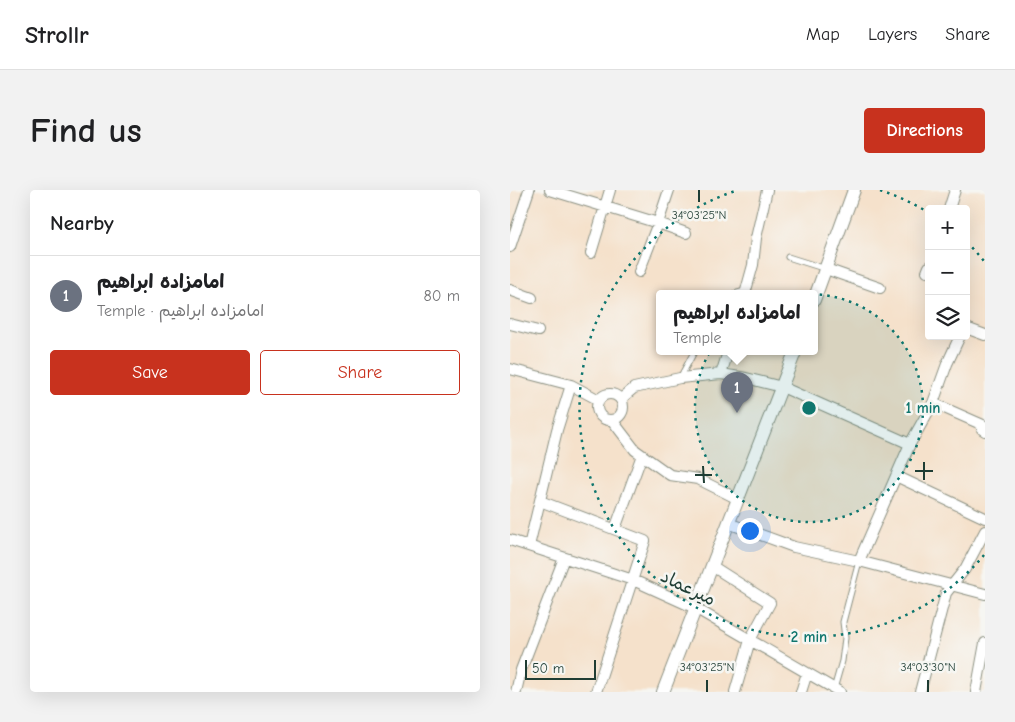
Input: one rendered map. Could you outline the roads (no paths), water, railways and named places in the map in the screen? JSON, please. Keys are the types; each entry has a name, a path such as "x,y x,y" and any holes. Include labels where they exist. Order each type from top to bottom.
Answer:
{"street":[{"path":"510,245 530,190"},
{"path":"550,190 686,233"},
{"path":"591,253 610,190"},
{"path":"639,272 658,223 668,190"},
{"path":"746,290 754,265 756,238 767,190"},
{"path":"818,290 854,190"},
{"path":"950,205 955,190"},
{"path":"826,269 880,288"},
{"path":"510,290 532,298"},
{"path":"510,324 538,331"},
{"path":"970,329 985,335"},
{"path":"859,561 910,444 933,403 946,364 958,340"},
{"path":"721,374 727,355"},
{"path":"663,692 794,355"},
{"path":"510,368 571,385 599,400"},
{"path":"621,399 634,388 680,378 721,374 782,387 910,444"},
{"path":"529,546 557,430 571,385"},
{"path":"614,394 621,399 623,406 622,414 612,420 604,419 598,412 599,400 602,397 614,394"},
{"path":"933,403 982,425 982,429 985,431"},
{"path":"612,420 635,450 670,475 698,479 738,499"},
{"path":"615,529 642,455"},
{"path":"896,476 985,518"},
{"path":"540,501 645,541 596,692"},
{"path":"728,523 794,547 859,561 985,594"},
{"path":"920,692 946,593 965,569 985,531"},
{"name":"میرعماد","path":"510,540 633,580 695,608 837,690"},
{"path":"516,692 521,670 564,558"},
{"path":"712,566 770,603 750,640 735,692"},
{"path":"976,692 985,643"},
{"path":"801,692 807,673"}],"lane":[{"path":"788,258 826,269"},
{"path":"680,378 692,355"},
{"path":"837,690 845,638 843,622 859,561"}],"place":[{"name":"امامزاده ابراهیم","path":"737,413"}]}
